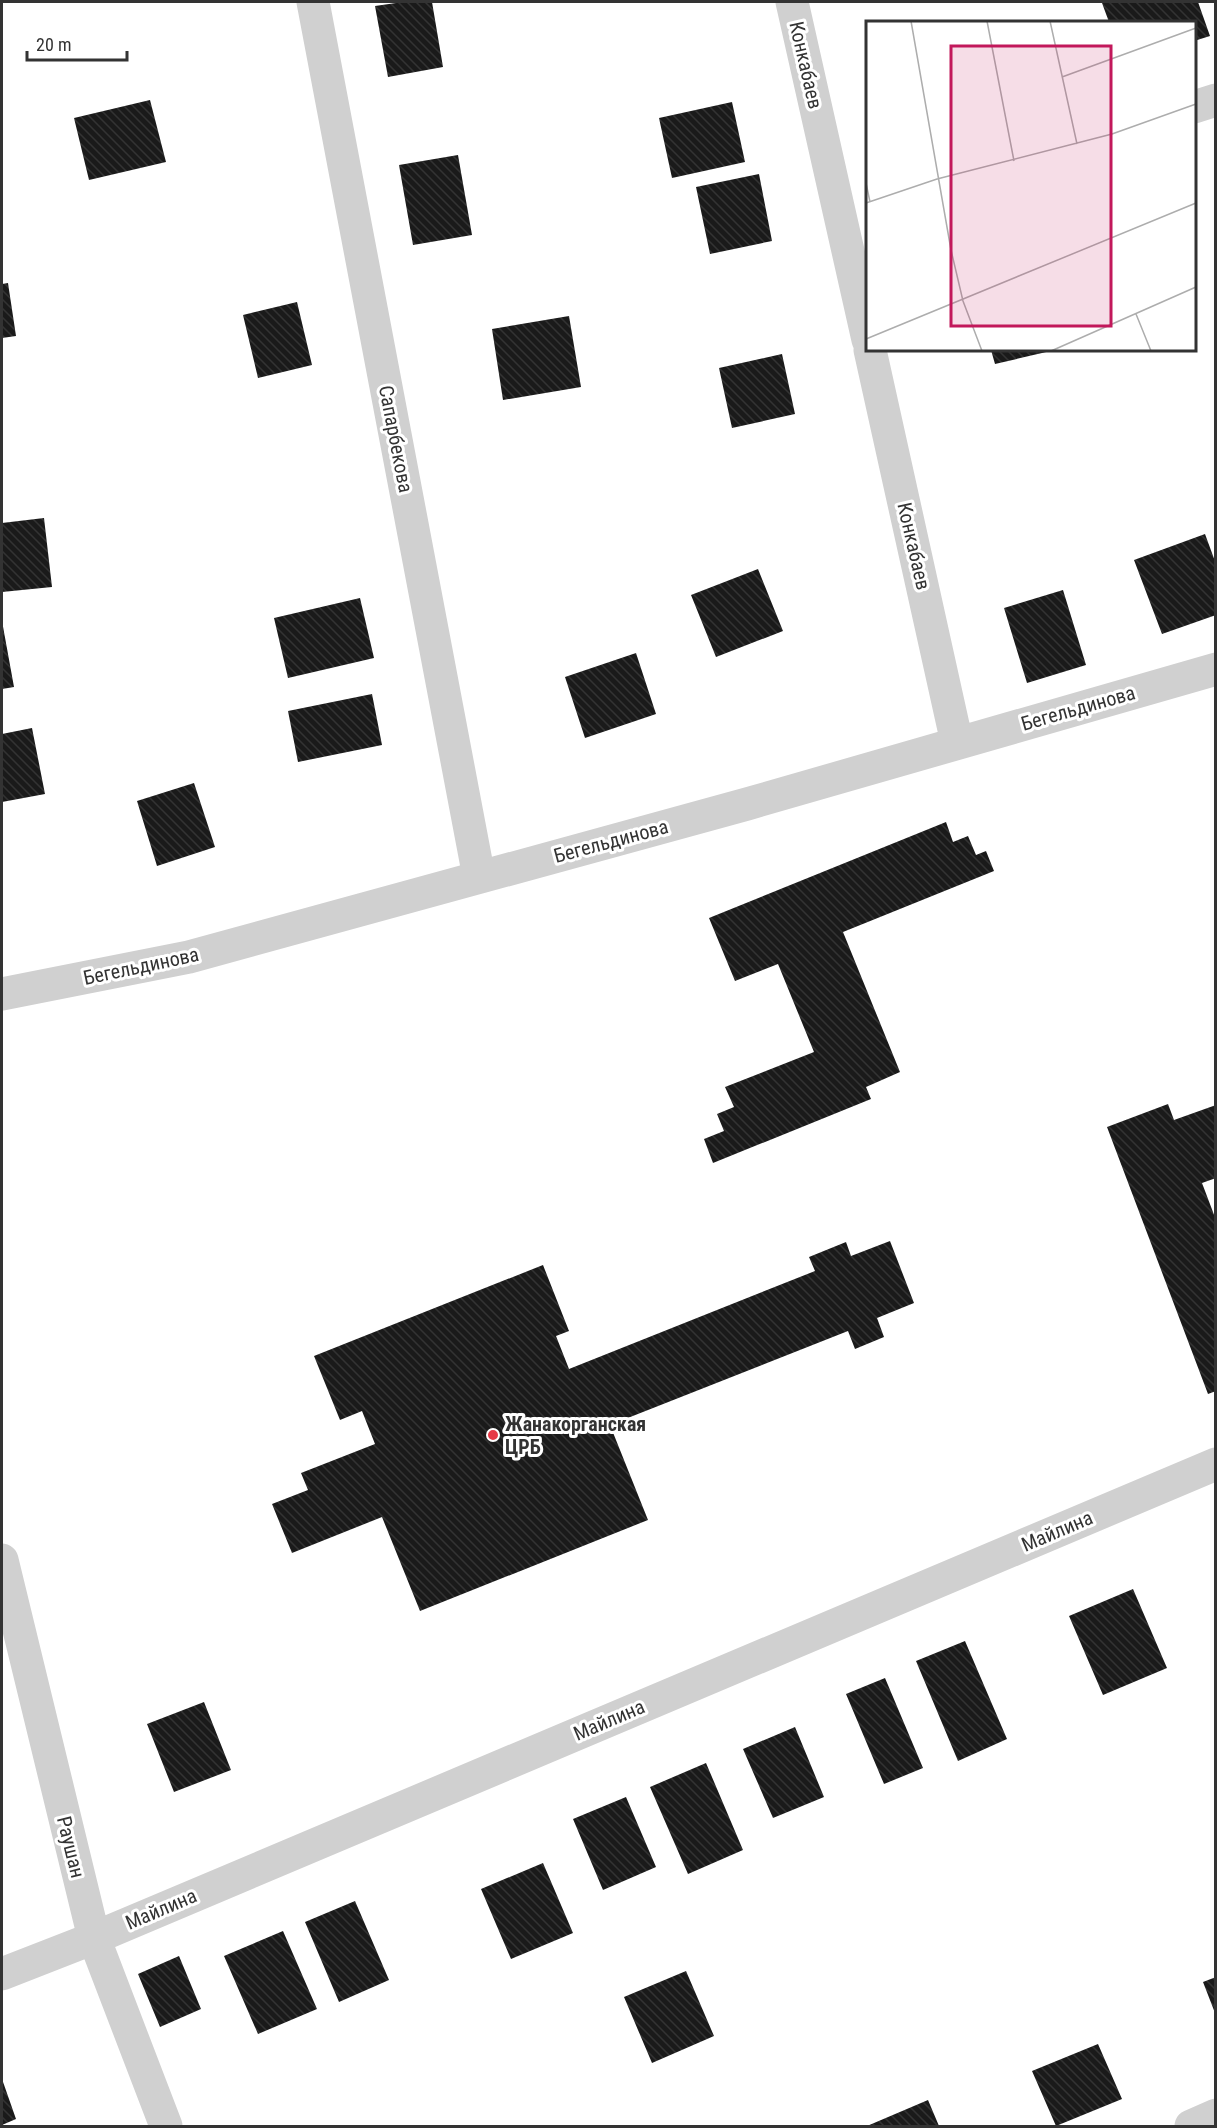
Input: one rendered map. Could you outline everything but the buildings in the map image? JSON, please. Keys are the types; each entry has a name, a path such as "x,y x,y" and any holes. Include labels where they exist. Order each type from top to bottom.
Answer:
{"street":[{"name":"Сапарбекова","path":"313,2 479,877"},
{"name":"Конкабаев","path":"792,2 856,231 866,330"},
{"path":"1196,106 1215,100"},
{"name":"Конкабаев","path":"870,351 957,743"},
{"name":"Бегельдинова","path":"2,994 189,957 1215,669"},
{"name":"Майлина","path":"2,1974 94,1938 1215,1464"},
{"name":"Раушан","path":"2,1560 94,1938 166,2127"},
{"path":"1191,2127 1215,2115"}],"place":[{"name":"Жанакорганская ЦРБ","path":"493,1435"}]}
